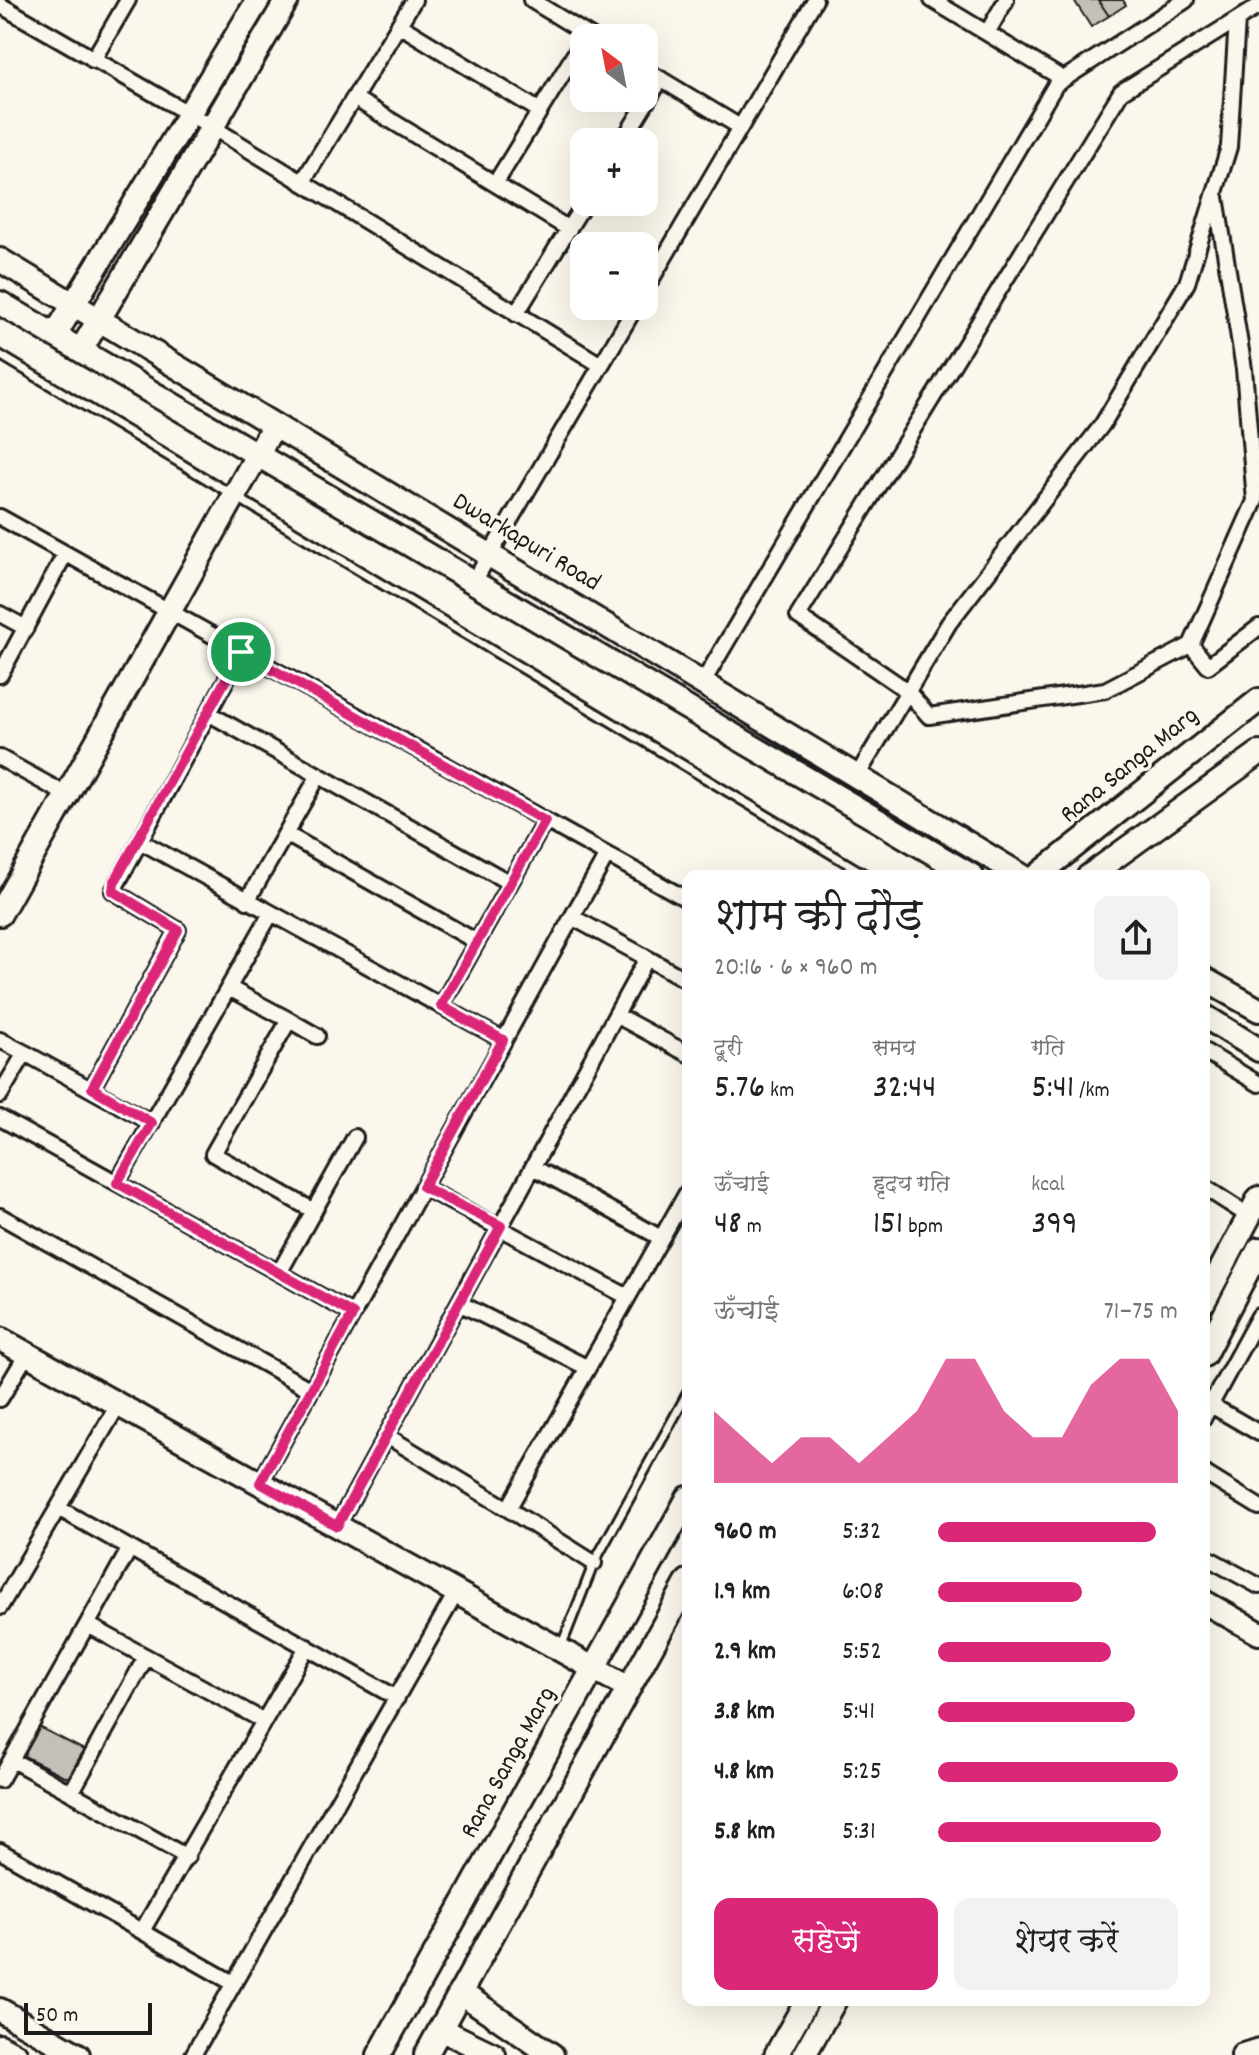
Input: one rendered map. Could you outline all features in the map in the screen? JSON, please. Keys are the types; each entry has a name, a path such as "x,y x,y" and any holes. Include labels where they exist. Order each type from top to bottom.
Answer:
{"street":[{"path":"93,60 128,0"},
{"path":"55,335 258,0"},
{"path":"81,350 287,0"},
{"path":"302,183 414,0"},
{"path":"531,0 570,26"},
{"path":"658,268 815,0"},
{"path":"932,0 1063,79"},
{"path":"987,33 1006,0"},
{"path":"703,682 1045,101 1063,79 1186,0"},
{"path":"11,6 93,60 212,127 601,365"},
{"path":"1215,191 1244,369 1255,501 1191,645 1105,690 929,716 906,690 798,616 1121,92 1259,6"},
{"path":"857,776 949,623 1102,425 1187,283 1229,147 1237,20"},
{"path":"399,25 540,111"},
{"path":"495,184 570,64"},
{"path":"658,77 740,127"},
{"path":"631,128 661,79"},
{"path":"354,98 569,229"},
{"path":"516,314 577,216"},
{"name":"Dwarkapuri Road","path":"0,260 1012,870"},
{"path":"0,303 961,870"},
{"path":"473,583 628,320"},
{"path":"0,914 7,886 67,795 274,425"},
{"path":"0,517 682,897"},
{"path":"0,675 65,554"},
{"path":"0,614 26,628"},
{"path":"1191,645 1208,666 1259,627"},
{"path":"92,1088 178,930 113,891 241,652"},
{"name":"Rana Sanga Marg","path":"1045,870 1259,700"},
{"path":"208,713 510,883"},
{"path":"1097,870 1259,753"},
{"path":"0,758 67,795"},
{"path":"247,901 319,775"},
{"path":"441,1006 545,821"},
{"path":"286,834 477,942"},
{"path":"140,841 503,1040"},
{"path":"260,1483 607,855"},
{"path":"117,1183 270,915"},
{"path":"572,917 682,978"},
{"path":"337,1526 647,958"},
{"path":"1210,982 1259,1010"},
{"path":"229,988 317,1036"},
{"path":"616,1015 682,1051"},
{"path":"289,1020 213,1154 314,1211"},
{"path":"1210,1020 1259,1050"},
{"path":"0,1040 152,1123"},
{"path":"0,1095 25,1053"},
{"path":"1210,1055 1259,1084"},
{"path":"0,1118 353,1314"},
{"path":"279,1273 355,1137"},
{"path":"533,1167 661,1238"},
{"path":"423,1187 501,1226 628,1297"},
{"path":"1210,1189 1254,1207 1210,1290"},
{"path":"508,1509 682,1201"},
{"path":"0,1216 311,1390"},
{"path":"1210,1343 1259,1249"},
{"path":"459,1303 588,1368"},
{"path":"1210,1400 1259,1316"},
{"path":"0,1339 629,1688"},
{"path":"0,1399 27,1354"},
{"path":"0,1607 118,1405"},
{"path":"1210,1409 1259,1433"},
{"path":"387,1436 594,1563"},
{"path":"1210,1477 1259,1507"},
{"path":"58,1508 397,1698"},
{"name":"Rana Sanga Marg","path":"379,2055 682,1509"},
{"path":"0,1780 130,1548"},
{"path":"1210,1559 1259,1586"},
{"path":"426,2055 682,1592"},
{"path":"193,2055 456,1593"},
{"path":"1210,1605 1259,1633"},
{"path":"88,1625 264,1721"},
{"path":"142,1931 307,1647"},
{"path":"71,1793 146,1657"},
{"path":"12,1760 187,1857"},
{"path":"0,1851 233,1983"},
{"path":"460,1992 552,2055"},
{"path":"776,2055 804,2006"},
{"path":"804,2055 832,2006"},
{"path":"0,2010 78,2055"},
{"path":"440,2029 494,2055"},
{"path":"0,2046 16,2055"},
{"path":"1243,2055 1259,2050"}],"lane":[{"path":"0,355 858,870"},
{"path":"560,1650 594,1563 682,1403"}],"building":[{"path":"1074,0 1098,0 1109,16 1091,27"},
{"path":"1098,0 1123,0 1126,5 1109,16"},
{"path":"39,1727 84,1750 68,1778 24,1756"}],"route":[{"path":"241,652 545,821 441,1006 503,1040 423,1187 501,1226 337,1526 260,1483 353,1314 117,1183 152,1123 92,1088 178,930 122,899 113,891 114,883 140,841 241,652"}]}
